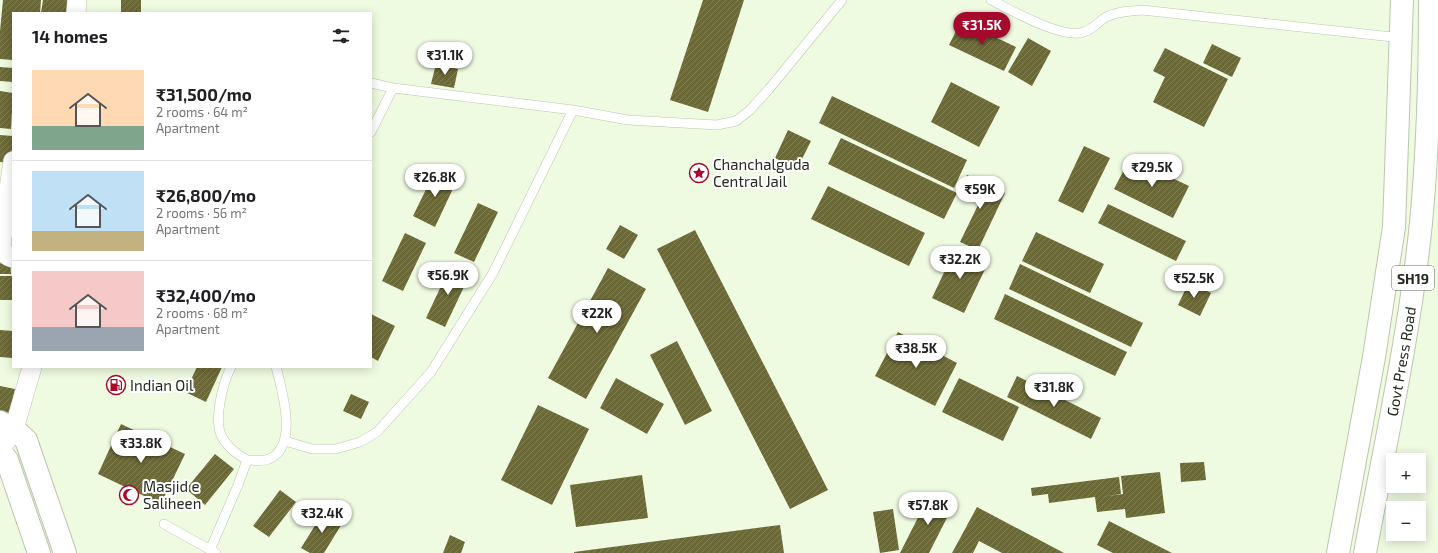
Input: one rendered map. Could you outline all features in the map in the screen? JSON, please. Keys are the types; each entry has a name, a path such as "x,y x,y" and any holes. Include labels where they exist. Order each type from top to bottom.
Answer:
{"main road":[{"name":"SH19","path":"1338,553 1374,357 1394,227 1402,38 1402,0"},
{"name":"Govt Press Road","path":"1365,553 1407,323 1421,223 1430,66 1430,0"},
{"path":"7,426 26,440 65,553"},
{"path":"0,450 7,460 39,553"}],"street":[{"path":"76,12 77,0"},
{"path":"12,169 2,250 5,254 12,258"},
{"path":"0,450 7,426 32,368"}],"lane":[{"path":"372,83 393,88 573,110 628,120 717,125 736,121 750,110 842,0"},
{"path":"991,0 1060,32 1072,35 1093,28 1106,17 1122,12 1142,10 1402,38"},
{"path":"372,130 393,88"},
{"path":"285,441 312,449 336,449 360,442 377,432 431,372 493,273 573,110"},
{"path":"230,368 224,381 219,411 221,436 233,451 247,460 260,461 270,459 285,441 284,395 276,368"},
{"path":"164,524 213,551 247,460"}],"building":[{"path":"3,0 41,0 40,12 12,12 12,60 0,59 0,31"},
{"path":"43,0 70,0 69,12 41,12"},
{"path":"121,0 141,0 141,12 121,12"},
{"path":"703,0 744,0 708,112 670,100"},
{"path":"961,21 1016,47 1004,71 949,45"},
{"path":"1028,38 1051,51 1032,86 1008,72"},
{"path":"1212,44 1241,58 1232,77 1203,63"},
{"path":"1165,48 1228,79 1204,127 1153,102 1165,77 1153,71"},
{"path":"436,64 458,69 454,88 431,84"},
{"path":"0,67 12,68 12,82 0,81"},
{"path":"951,82 1000,107 979,147 931,122"},
{"path":"0,91 12,93 11,129 0,128"},
{"path":"832,96 967,160 954,188 819,123"},
{"path":"788,130 811,141 797,169 775,158"},
{"path":"0,135 12,136 11,163 0,162"},
{"path":"841,138 957,193 944,219 828,164"},
{"path":"1084,146 1110,158 1083,213 1058,201"},
{"path":"1130,158 1189,186 1173,218 1114,189"},
{"path":"436,169 457,180 435,227 413,216"},
{"path":"967,175 1005,193 978,250 960,242 979,203 959,193"},
{"path":"828,186 925,233 909,266 811,219"},
{"path":"478,203 498,212 474,262 454,253"},
{"path":"1108,204 1186,241 1176,261 1098,223"},
{"path":"620,225 638,235 624,259 606,249"},
{"path":"695,230 828,490 790,509 657,249"},
{"path":"1036,232 1104,264 1090,293 1022,261"},
{"path":"405,233 426,243 403,291 382,281"},
{"path":"956,247 988,263 964,313 932,298"},
{"path":"0,258 10,260 11,274 0,274"},
{"path":"1020,264 1143,323 1131,347 1009,289"},
{"path":"451,265 470,274 445,327 426,318"},
{"path":"608,268 646,289 586,399 548,378"},
{"path":"0,276 12,276 12,300 0,300"},
{"path":"1189,282 1211,293 1200,316 1178,305"},
{"path":"1005,294 1127,352 1115,376 994,319"},
{"path":"372,314 395,326 378,361 372,358"},
{"path":"0,330 12,331 12,358 0,357"},
{"path":"898,332 957,363 935,406 875,376"},
{"path":"677,341 712,411 685,425 650,355"},
{"path":"197,368 222,368 206,402 185,392"},
{"path":"1017,376 1101,418 1091,439 1007,397"},
{"path":"616,378 664,404 647,434 600,408"},
{"path":"959,378 1019,407 1003,441 942,412"},
{"path":"0,386 15,389 9,417 0,415"},
{"path":"351,394 369,402 361,419 343,411"},
{"path":"538,405 589,429 552,505 501,480"},
{"path":"121,424 185,454 161,504 98,474"},
{"path":"215,454 234,469 205,505 186,489"},
{"path":"1204,462 1206,480 1181,482 1180,463"},
{"path":"1160,472 1165,513 1126,518 1125,509 1097,512 1095,497 1049,503 1048,494 1032,496 1031,488 1119,477 1121,494 1101,497 1123,494 1121,476"},
{"path":"642,475 648,518 576,527 570,485"},
{"path":"280,490 296,502 269,537 253,526"},
{"path":"930,494 953,506 929,553 900,553"},
{"path":"977,507 1064,553 1002,553 979,541 973,553 952,553"},
{"path":"893,509 899,550 880,553 873,512"},
{"path":"324,511 343,522 324,553 310,553 301,548"},
{"path":"1109,521 1172,553 1113,553 1097,545"},
{"path":"780,525 784,553 574,553 574,552"},
{"path":"450,535 465,542 461,553 443,553"}],"place":[{"name":"Chanchalguda Central Jail","path":"699,173"},
{"name":"Indian Oil","path":"116,385"},
{"name":"Masjid e Saliheen","path":"129,495"}]}
